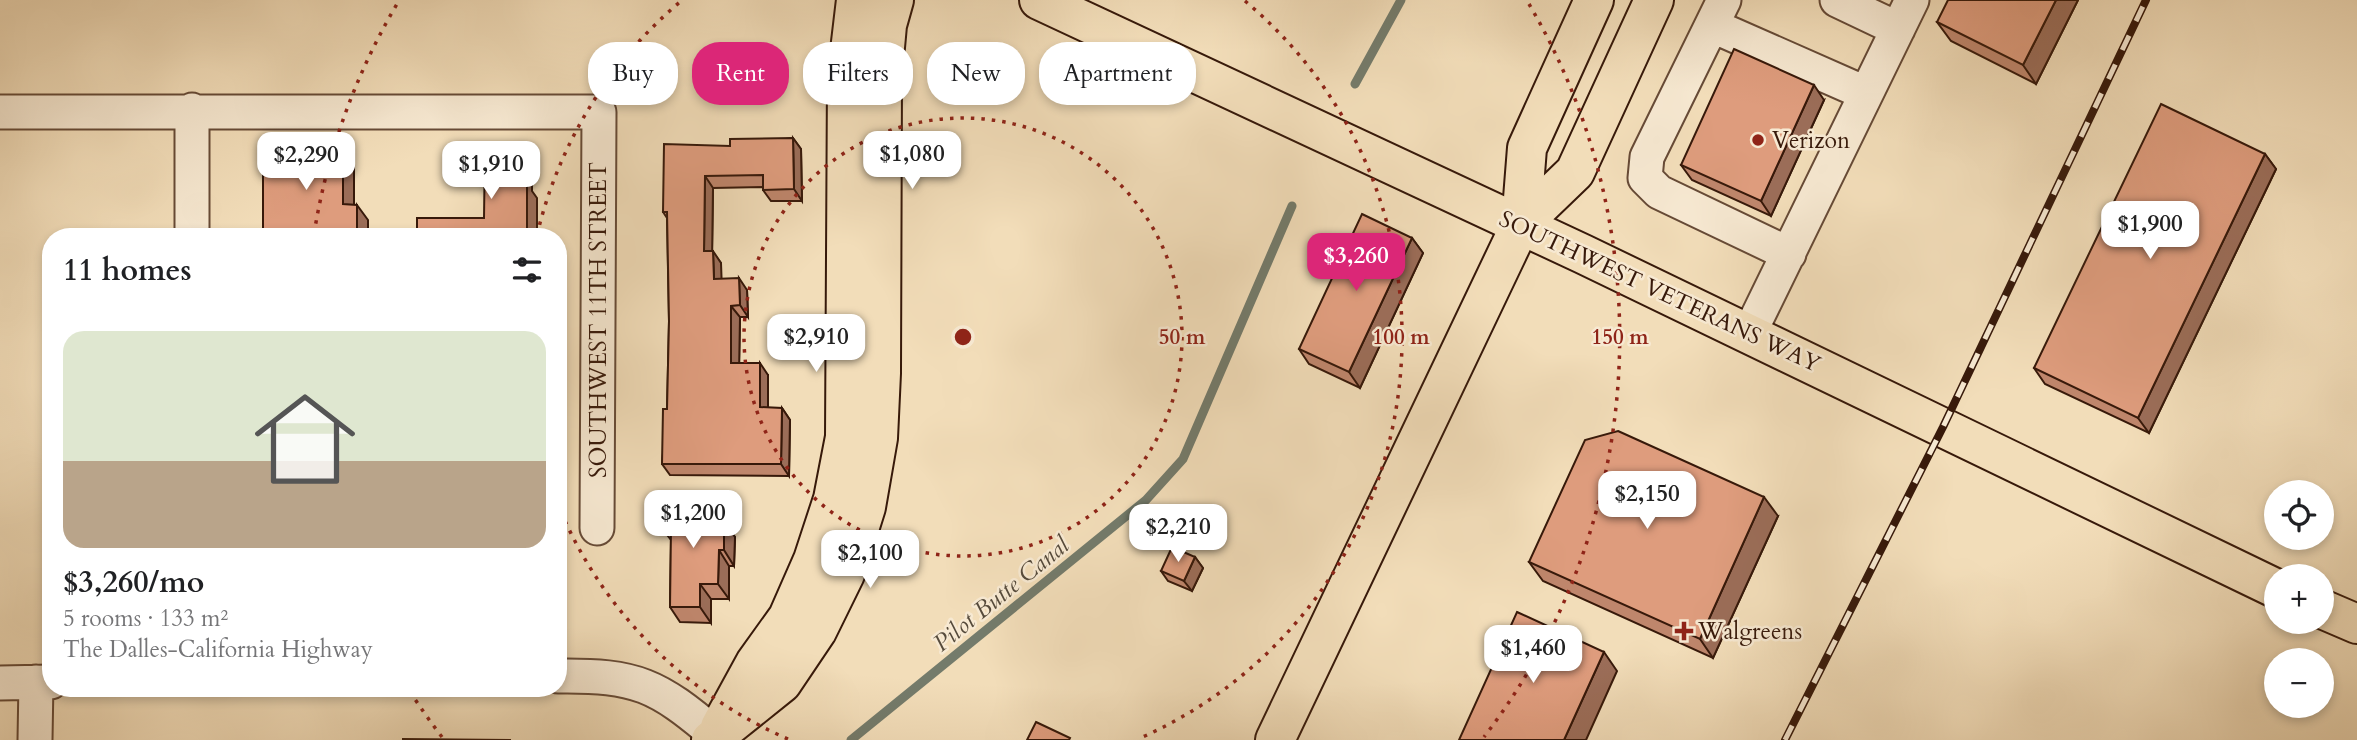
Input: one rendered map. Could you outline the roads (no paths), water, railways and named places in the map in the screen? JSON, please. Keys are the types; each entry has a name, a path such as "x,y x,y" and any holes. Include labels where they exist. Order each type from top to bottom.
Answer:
{"main road":[{"path":"713,738 755,663 788,617 813,560 836,487 845,437 848,76 856,0"},
{"path":"713,738 782,683 817,631 845,574 866,507 878,438 883,80 887,25 894,0"},
{"name":"SOUTHWEST VETERANS WAY","path":"1039,0 1521,224 2264,583"},
{"path":"1521,224 1527,148 1594,0"},
{"path":"1275,740 1521,224 1575,172 1654,0"},
{"path":"2334,614 2357,624"}],"street":[{"path":"1837,0 1898,29"},
{"path":"1749,334 1912,0"},
{"path":"1790,254 1659,192 1645,178 1647,157 1719,13 1865,93"},
{"path":"0,112 192,110 192,228"},
{"name":"SOUTHWEST 11TH STREET","path":"192,110 599,112 597,528"},
{"path":"567,676 596,676 639,683 672,698 713,738"},
{"path":"0,683 42,682"},
{"path":"35,740 42,689"}],"waterway":[{"name":"Pilot Butte Canal","path":"1355,84 1401,0"},
{"name":"Pilot Butte Canal","path":"851,740 1146,500 1183,459 1292,206"}],"railway":[{"path":"1785,740 1943,427 2146,0"}],"place":[{"name":"Verizon","path":"1758,140"},
{"name":"Walgreens","path":"1684,631"}]}
